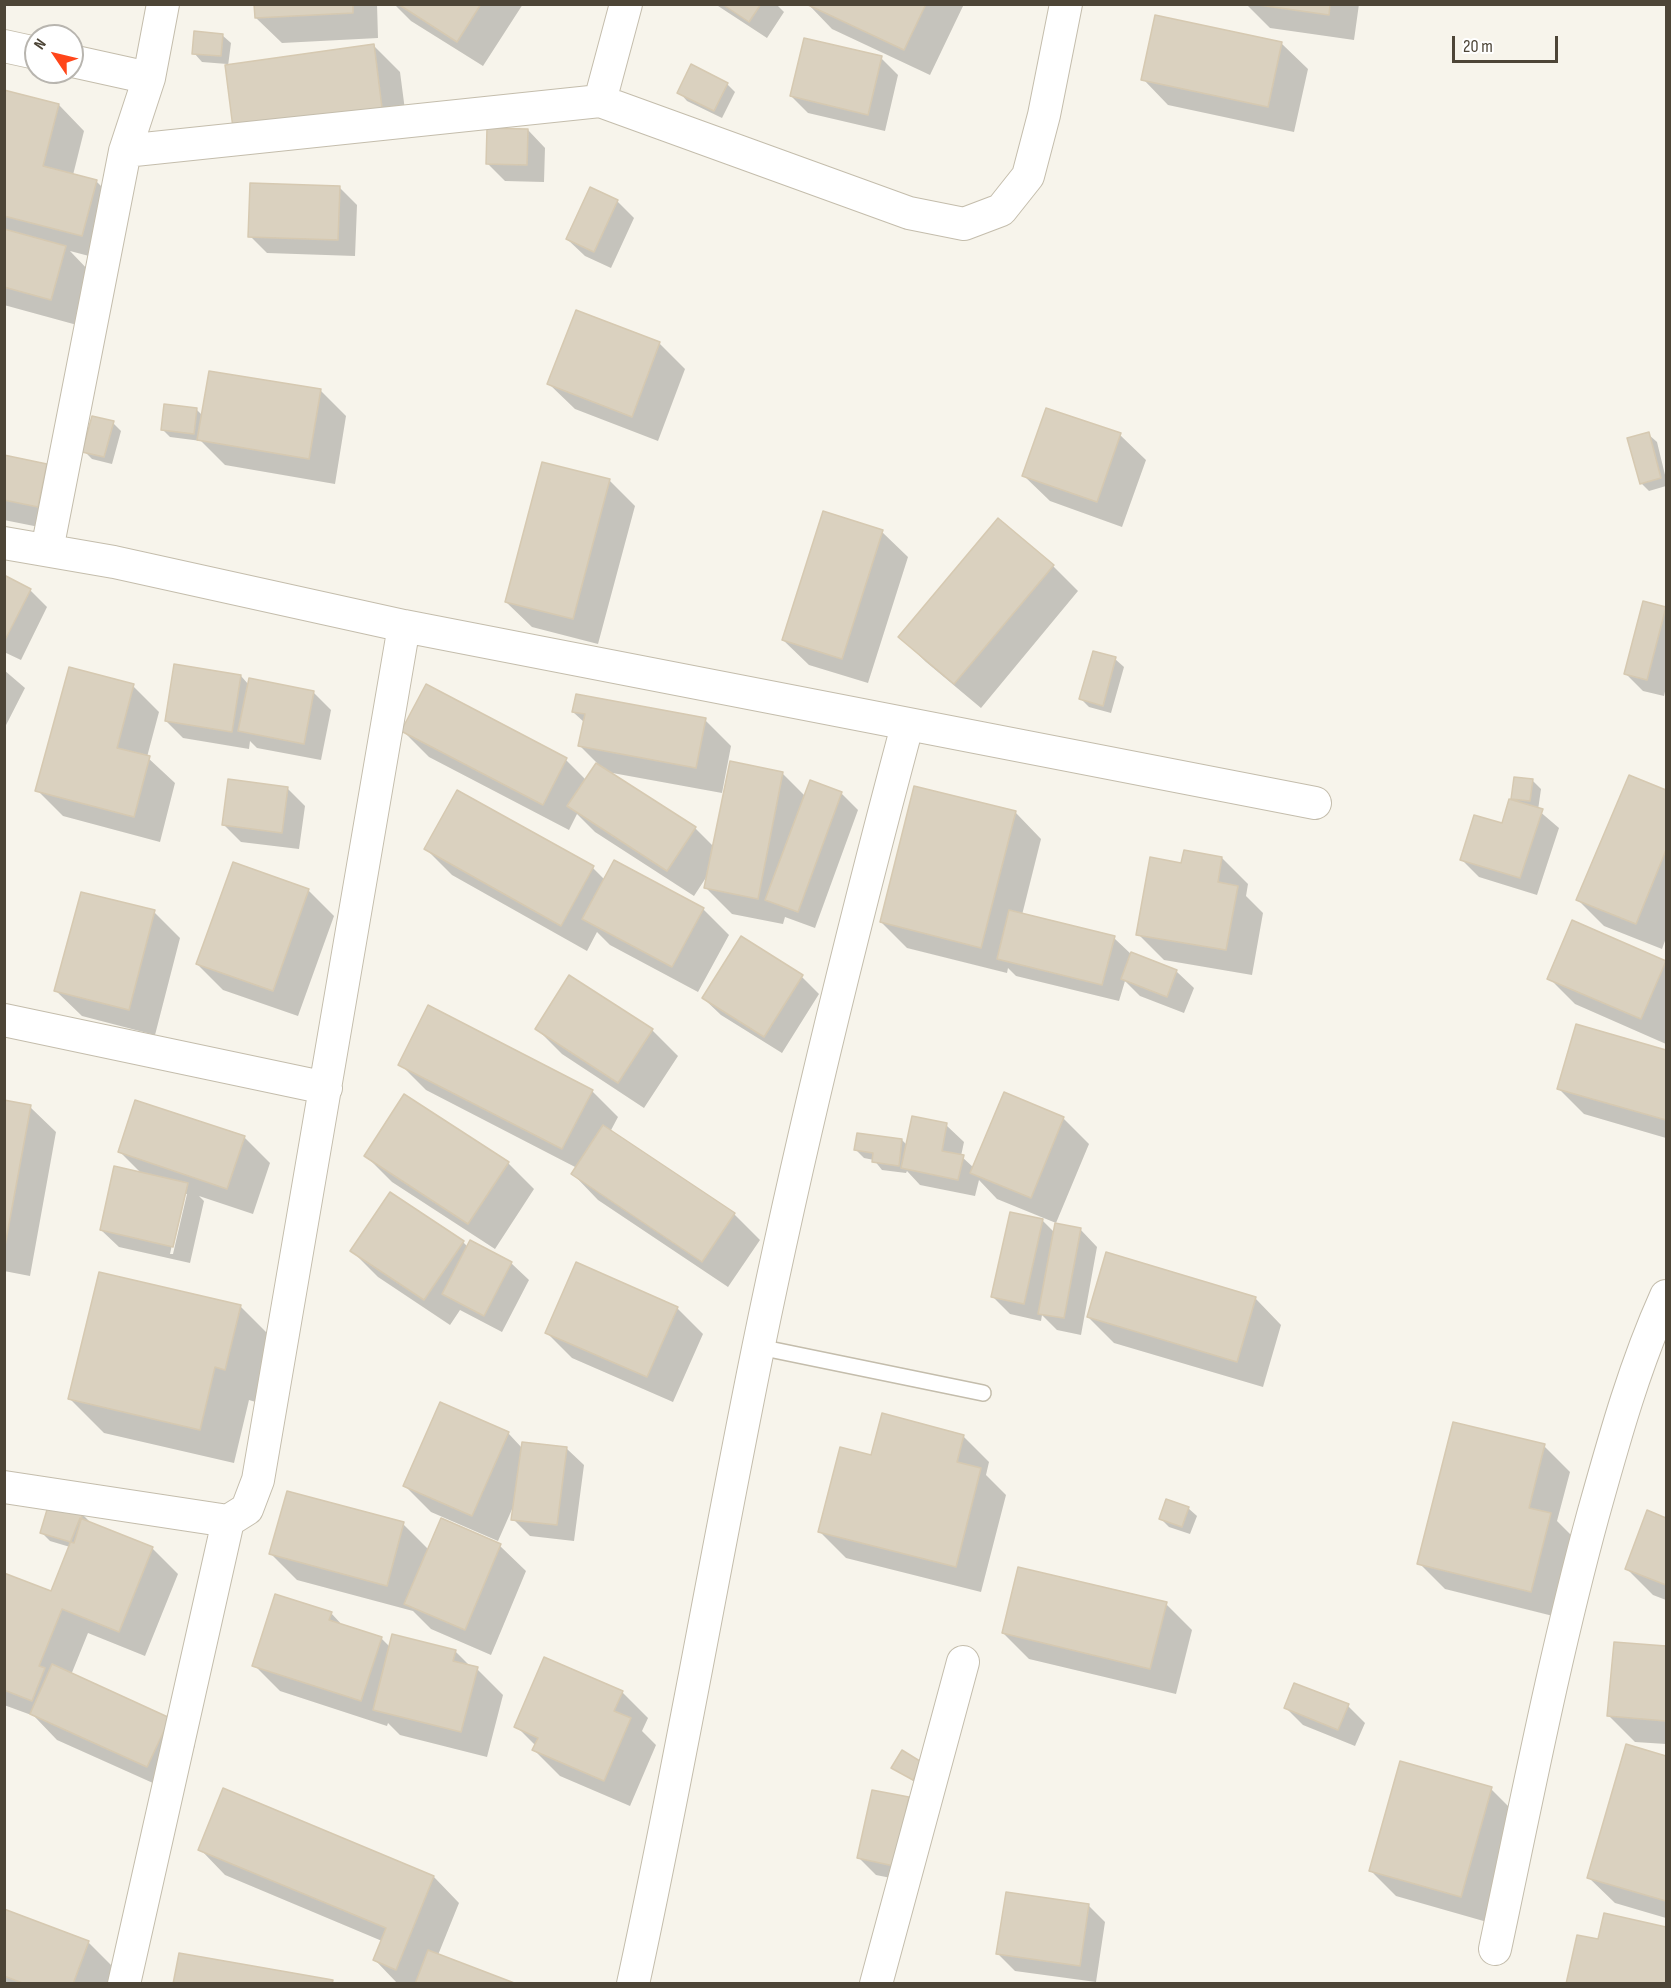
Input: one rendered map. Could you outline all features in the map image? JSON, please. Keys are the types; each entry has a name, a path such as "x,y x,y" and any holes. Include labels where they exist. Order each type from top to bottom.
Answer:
{"street":[{"path":"47,550 125,151 149,78 163,4"},
{"path":"600,101 626,4"},
{"path":"125,151 600,101 909,213 964,224 1001,210 1029,176 1044,115 1066,4"},
{"path":"4,46 24,50"},
{"path":"84,64 149,78"},
{"path":"4,543 114,562 404,626 907,726 1315,803"},
{"path":"4,1487 228,1521 247,1509 258,1480 404,626"},
{"path":"633,1983 674,1797 759,1347 844,963 907,726"},
{"path":"4,1020 326,1088"},
{"path":"1496,1949 1563,1624 1622,1407 1644,1344 1666,1296"},
{"path":"124,1983 228,1521"},
{"path":"876,1983 963,1662"}],"lane":[{"path":"759,1347 983,1393"}],"building":[{"path":"254,4 353,4 353,13 255,18"},
{"path":"398,4 481,4 457,42"},
{"path":"722,4 761,4 749,22"},
{"path":"806,4 926,4 904,50"},
{"path":"1252,4 1330,4 1329,15"},
{"path":"1155,15 1282,42 1268,107 1141,80"},
{"path":"194,31 223,34 221,56 192,54"},
{"path":"804,38 882,56 868,115 790,96"},
{"path":"374,44 382,108 233,128 225,65"},
{"path":"691,64 728,83 714,111 677,93"},
{"path":"4,90 59,104 43,166 97,180 82,236 4,216"},
{"path":"487,128 528,129 527,165 486,164"},
{"path":"250,183 340,186 338,240 248,237"},
{"path":"590,187 618,200 594,252 566,239"},
{"path":"4,229 66,246 51,300 4,287"},
{"path":"576,310 660,342 632,417 547,384"},
{"path":"209,371 321,389 309,459 197,440"},
{"path":"164,404 197,408 194,434 161,430"},
{"path":"1046,408 1121,433 1097,502 1022,476"},
{"path":"92,416 114,421 104,457 82,452"},
{"path":"1649,432 1661,478 1640,484 1627,438"},
{"path":"4,455 47,464 38,507 4,500"},
{"path":"542,462 610,479 573,619 505,602"},
{"path":"823,511 883,530 842,659 782,640"},
{"path":"998,518 1054,565 954,684 898,637"},
{"path":"4,575 31,589 4,642"},
{"path":"1643,601 1666,607 1647,680 1624,674"},
{"path":"1093,651 1116,657 1103,706 1079,699"},
{"path":"174,664 241,675 232,732 165,721"},
{"path":"69,667 134,684 117,748 150,756 134,817 35,791"},
{"path":"249,678 314,691 304,744 238,731"},
{"path":"426,684 567,758 543,805 401,731"},
{"path":"576,694 706,718 696,768 578,746 585,714 572,712"},
{"path":"730,761 783,772 758,899 704,888"},
{"path":"596,763 696,827 667,871 567,806"},
{"path":"1629,775 1666,790 1666,850 1636,924 1576,900"},
{"path":"1514,777 1533,779 1530,801 1511,799"},
{"path":"228,779 288,787 282,833 222,825"},
{"path":"810,780 842,792 798,912 765,900"},
{"path":"914,786 1016,811 981,948 880,922"},
{"path":"457,790 594,866 561,926 424,849"},
{"path":"1509,799 1543,809 1520,878 1460,860 1474,815 1502,823"},
{"path":"1184,850 1222,857 1218,882 1238,886 1226,950 1136,935 1150,857 1181,863"},
{"path":"614,860 704,908 672,967 582,919"},
{"path":"233,862 309,889 273,991 196,964"},
{"path":"81,892 155,910 129,1010 54,991"},
{"path":"1009,910 1115,936 1102,985 997,959"},
{"path":"1572,920 1666,961 1641,1019 1547,979"},
{"path":"741,936 803,975 764,1037 702,998"},
{"path":"1131,952 1177,970 1167,997 1121,979"},
{"path":"569,975 653,1029 618,1083 535,1029"},
{"path":"428,1005 593,1090 562,1149 398,1065"},
{"path":"1576,1024 1666,1050 1666,1120 1557,1089"},
{"path":"1004,1092 1064,1117 1031,1198 970,1173"},
{"path":"404,1094 509,1162 468,1224 364,1156"},
{"path":"4,1100 31,1105 4,1251"},
{"path":"135,1100 245,1136 227,1189 118,1152"},
{"path":"912,1116 947,1123 942,1151 964,1155 958,1180 901,1168"},
{"path":"603,1125 735,1213 702,1262 571,1174"},
{"path":"857,1133 902,1139 899,1166 872,1162 873,1153 854,1150"},
{"path":"114,1166 188,1183 173,1247 100,1230"},
{"path":"390,1192 464,1241 424,1300 350,1251"},
{"path":"1010,1212 1043,1219 1024,1304 991,1297"},
{"path":"1055,1223 1081,1228 1064,1318 1038,1314"},
{"path":"470,1240 512,1262 484,1316 442,1294"},
{"path":"1106,1252 1256,1297 1237,1362 1087,1317"},
{"path":"576,1262 678,1307 647,1377 545,1333"},
{"path":"99,1272 241,1305 225,1370 215,1367 200,1430 68,1399"},
{"path":"440,1402 509,1432 472,1516 403,1486"},
{"path":"882,1413 964,1435 957,1462 981,1468 956,1567 818,1532 840,1447 871,1455"},
{"path":"1453,1422 1545,1444 1529,1508 1551,1513 1531,1592 1417,1564"},
{"path":"522,1442 567,1447 557,1525 511,1520"},
{"path":"287,1491 404,1522 387,1586 269,1554"},
{"path":"1166,1499 1189,1507 1182,1527 1159,1519"},
{"path":"49,1503 83,1513 74,1543 40,1533"},
{"path":"1647,1510 1666,1518 1666,1585 1625,1569"},
{"path":"80,1518 153,1547 119,1632 62,1609 39,1666 45,1668 32,1701 4,1690 4,1573 51,1591"},
{"path":"441,1518 501,1544 465,1630 404,1604"},
{"path":"1018,1567 1167,1602 1150,1669 1002,1633"},
{"path":"275,1594 332,1612 329,1620 382,1637 361,1701 252,1666"},
{"path":"392,1634 456,1650 453,1661 478,1667 461,1732 373,1710"},
{"path":"1614,1642 1666,1646 1666,1721 1607,1716"},
{"path":"544,1657 623,1691 614,1711 631,1718 604,1781 532,1750 538,1738 514,1727"},
{"path":"52,1664 170,1718 147,1767 30,1714"},
{"path":"1294,1683 1349,1704 1338,1730 1284,1708"},
{"path":"1626,1744 1666,1756 1666,1901 1587,1878"},
{"path":"902,1750 923,1763 913,1780 891,1768"},
{"path":"1400,1761 1492,1787 1461,1897 1369,1871"},
{"path":"223,1788 434,1876 396,1970 373,1960 386,1928 198,1850"},
{"path":"872,1790 909,1797 894,1866 857,1858"},
{"path":"1006,1892 1089,1904 1080,1966 996,1954"},
{"path":"4,1909 89,1941 73,1984 25,1984 4,1976"},
{"path":"1604,1913 1666,1927 1666,1984 1566,1984 1577,1935 1598,1939"},
{"path":"428,1950 517,1984 415,1984"},
{"path":"179,1953 333,1980 332,1984 173,1984"}]}
